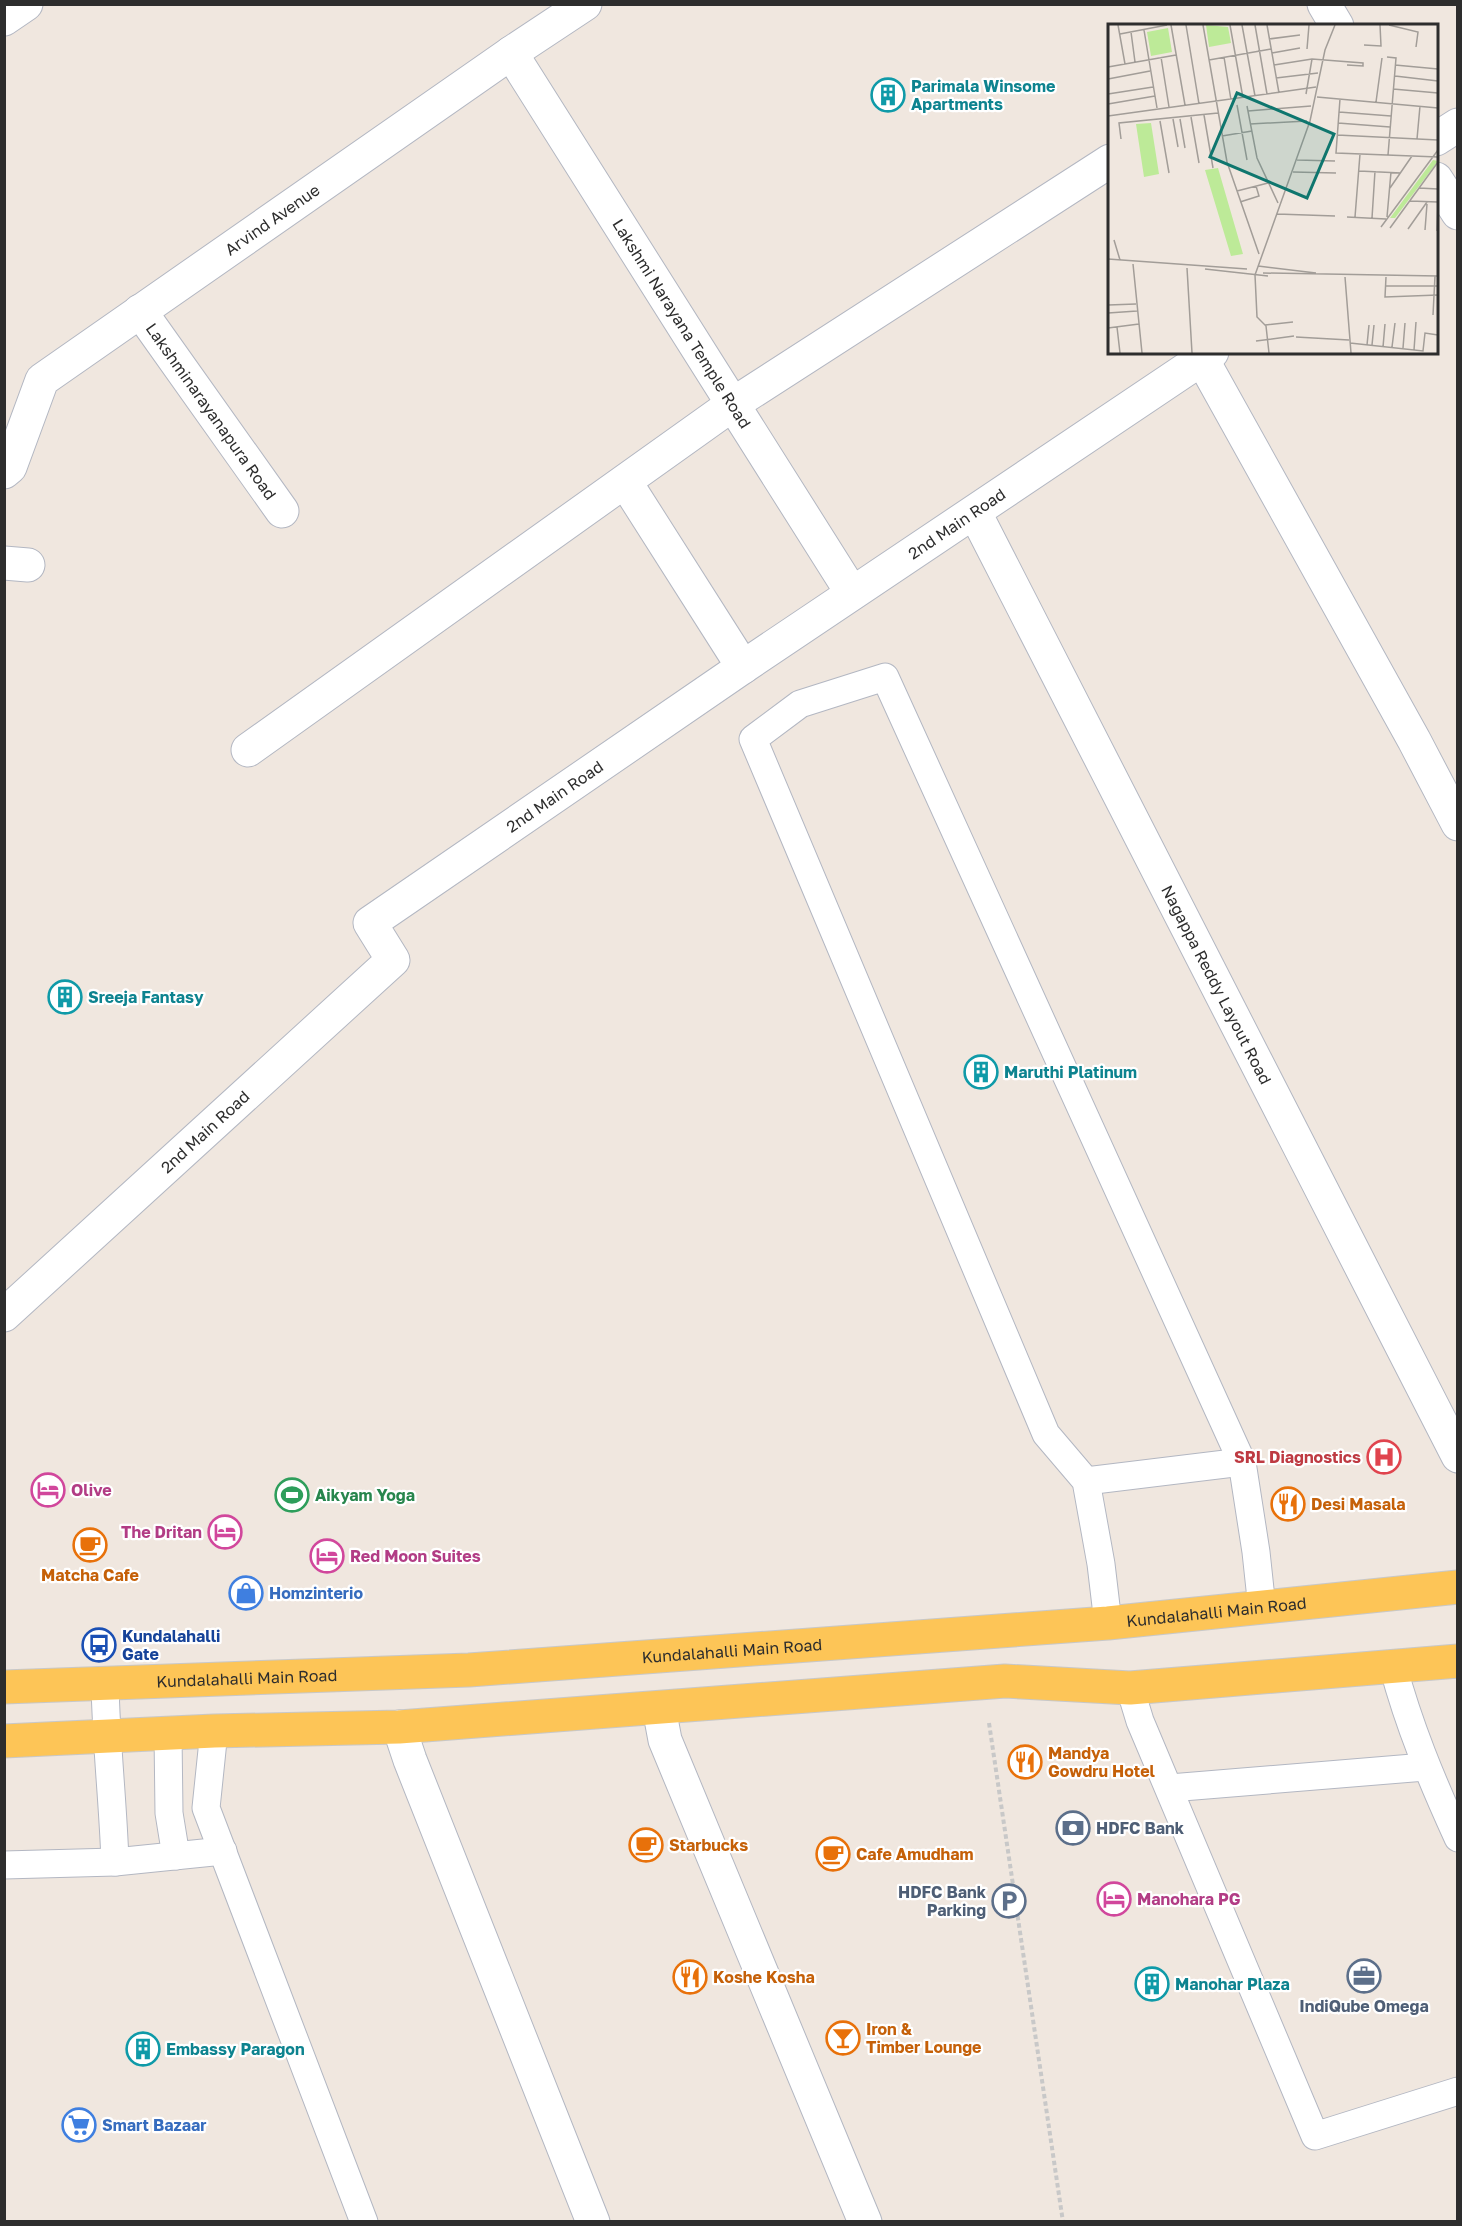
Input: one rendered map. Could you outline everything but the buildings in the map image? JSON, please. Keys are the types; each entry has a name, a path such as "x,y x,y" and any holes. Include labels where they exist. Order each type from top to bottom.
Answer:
{"main road":[{"name":"Kundalahalli Main Road","path":"4,1687 470,1670 1108,1623 1458,1587"},
{"path":"4,1742 213,1731 399,1727 1005,1681 1130,1688 1458,1660"}],"street":[{"path":"4,19 26,4"},
{"name":"Arvind Avenue","path":"4,471 10,467 42,380 511,53 585,4"},
{"path":"1324,4 1336,24"},
{"name":"Lakshmi Narayana Temple Road","path":"511,53 852,593"},
{"path":"1438,138 1458,125"},
{"path":"248,750 626,483 733,404 1108,162"},
{"path":"1438,181 1458,213"},
{"name":"Lakshminarayanapura Road","path":"140,311 282,511"},
{"path":"1207,356 1458,824"},
{"name":"2nd Main Road","path":"4,1315 393,960 370,923 852,593 1207,356"},
{"path":"626,483 743,667"},
{"name":"Nagappa Reddy Layout Road","path":"975,513 1458,1456"},
{"path":"659,1708 665,1740 865,2222"},
{"path":"399,1727 414,1772 593,2222"}],"lane":[{"path":"1108,1623 1101,1564 1086,1482 1047,1434 753,739 800,704 885,677 1242,1462 1262,1608"},
{"path":"1086,1482 1242,1462"},
{"path":"1393,1666 1425,1767 1458,1838"},
{"path":"105,1683 106,1738 114,1807 116,1862"},
{"path":"1130,1688 1140,1721 1315,2136 1458,2091"},
{"path":"213,1731 206,1808 364,2222"},
{"path":"168,1734 169,1814 176,1856"},
{"path":"1170,1788 1425,1767"},
{"path":"4,1865 116,1862 223,1851"}],"path":[{"path":"987,1713 1063,2222"}],"place":[{"name":"Parimala Winsome Apartments","path":"888,95"},
{"name":"Sreeja Fantasy","path":"65,997"},
{"name":"Maruthi Platinum","path":"981,1072"},
{"name":"SRL Diagnostics","path":"1384,1457"},
{"name":"Olive","path":"48,1490"},
{"name":"Aikyam Yoga","path":"292,1495"},
{"name":"Desi Masala","path":"1288,1504"},
{"name":"The Dritan","path":"225,1532"},
{"name":"Matcha Cafe","path":"90,1545"},
{"name":"Red Moon Suites","path":"327,1556"},
{"name":"Homzinterio","path":"246,1593"},
{"name":"Kundalahalli Gate","path":"99,1645"},
{"name":"Mandya Gowdru Hotel","path":"1025,1762"},
{"name":"HDFC Bank","path":"1073,1828"},
{"name":"Starbucks","path":"646,1845"},
{"name":"Cafe Amudham","path":"833,1854"},
{"name":"Manohara PG","path":"1114,1899"},
{"name":"HDFC Bank Parking","path":"1009,1901"},
{"name":"IndiQube Omega","path":"1364,1976"},
{"name":"Koshe Kosha","path":"690,1977"},
{"name":"Manohar Plaza","path":"1152,1984"},
{"name":"Iron & Timber Lounge","path":"843,2038"},
{"name":"Embassy Paragon","path":"143,2049"},
{"name":"Smart Bazaar","path":"79,2125"}]}
